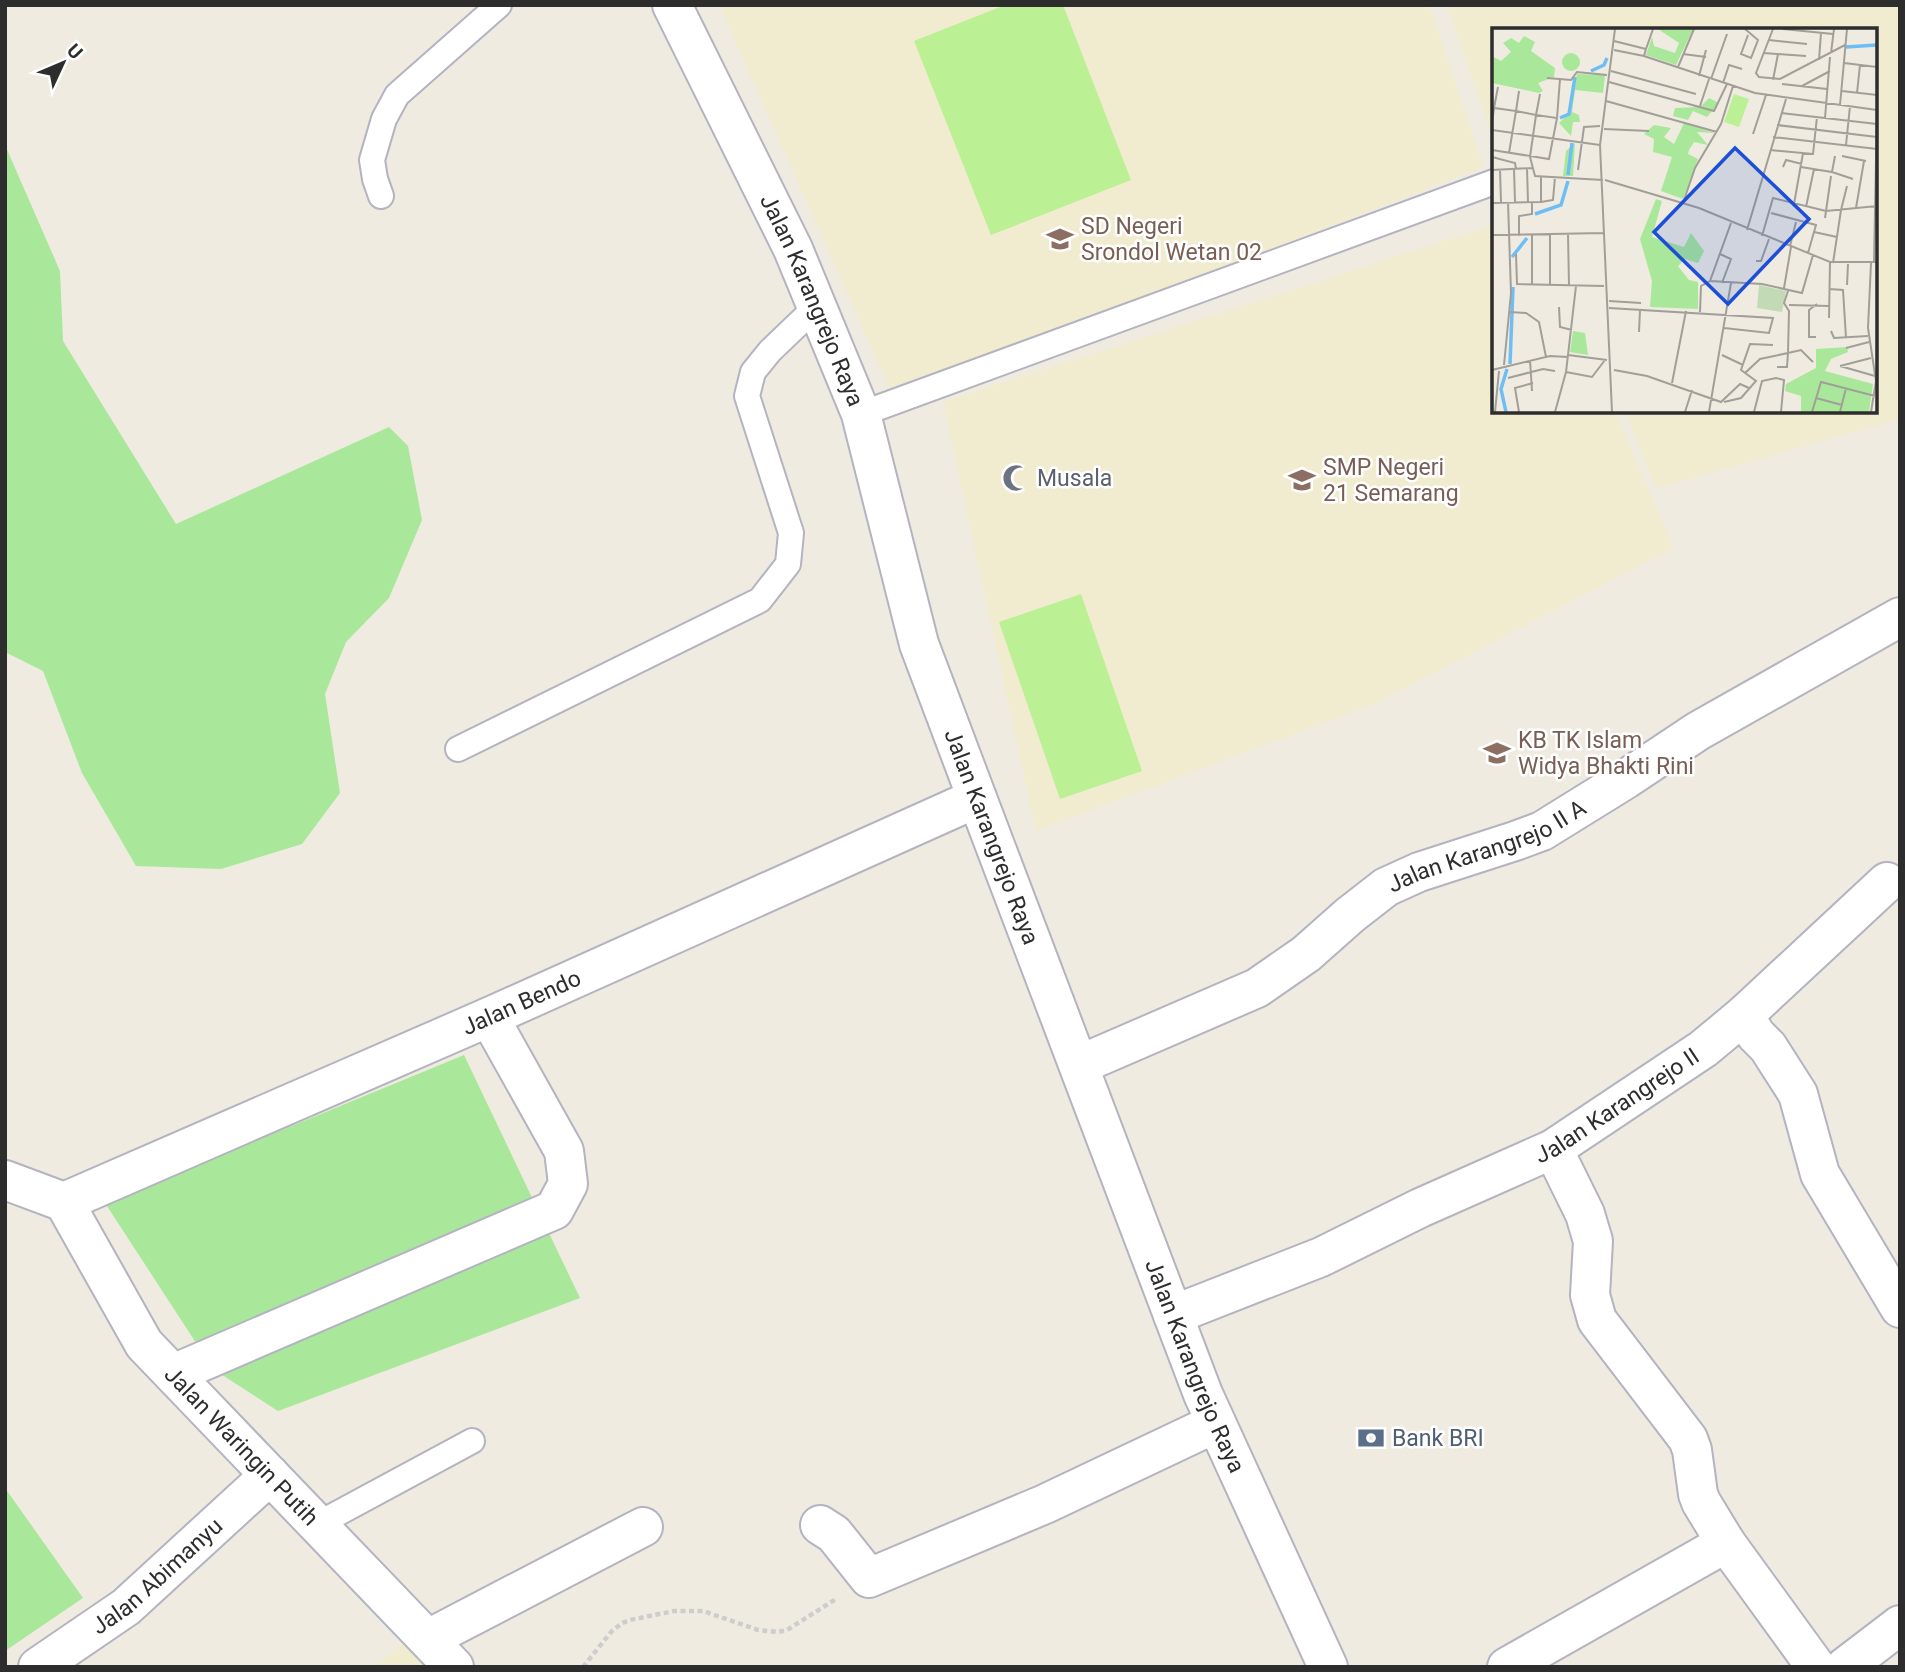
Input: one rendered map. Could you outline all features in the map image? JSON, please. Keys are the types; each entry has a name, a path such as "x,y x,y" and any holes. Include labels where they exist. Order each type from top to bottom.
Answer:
{"street":[{"name":"Jalan Karangrejo Raya","path":"675,6 793,249 861,414 919,644 1216,1423 1328,1667"},
{"name":"Jalan Karangrejo II A","path":"1079,1065 1257,988 1306,954 1386,887 1419,872 1542,831 1698,731 1898,622"},
{"name":"Jalan Bendo","path":"64,1202 489,1017 977,798"},
{"name":"Jalan Karangrejo II","path":"1173,1315 1321,1257 1420,1208 1553,1149 1703,1049 1744,1015 1887,881"},
{"path":"1744,1015 1798,1094 1820,1174 1900,1308"},
{"path":"173,1374 554,1210 568,1184 564,1151 489,1017"},
{"path":"1553,1149 1585,1214 1592,1241 1590,1295 1597,1320 1688,1439 1698,1494 1726,1543 1816,1667"},
{"path":"5,1180 64,1202"},
{"name":"Jalan Waringin Putih","path":"64,1202 144,1343 454,1667"},
{"path":"820,1525 834,1534 869,1578 1045,1504 1216,1423"},
{"name":"Jalan Abimanyu","path":"38,1667 126,1607 270,1475"},
{"path":"428,1639 643,1527"},
{"path":"1507,1667 1726,1543"},
{"path":"1845,1667 1900,1625"}],"lane":[{"path":"381,196 372,160 384,119 397,95 499,5"},
{"path":"861,414 1492,183"},
{"path":"458,749 760,600 788,564 790,533 747,396 753,372 770,351 816,307"},
{"path":"318,1524 472,1441"}],"path":[{"path":"583,1667 611,1632 630,1620 674,1611 703,1611 758,1630 778,1632 787,1630 869,1578"}],"shaded area":[{"name":"SD Negeri Srondol Wetan 02","path":"719,5 1429,5 1483,167 1111,311 891,392"},
{"path":"1447,5 1900,5 1900,419 1656,489 1626,413 1877,413 1877,28 1492,28 1492,137"},
{"name":"SMP Negeri 21 Semarang","path":"1492,226 1492,413 1616,413 1674,548 1375,704 1036,831 943,402"},
{"path":"413,1636 438,1667 373,1667"}],"green space":[{"path":"1005,5 1063,5 1131,180 991,235 914,41"},
{"path":"5,145 60,271 63,341 176,524 389,427 408,446 422,520 389,598 346,642 325,694 340,793 302,844 221,869 136,866 82,773 43,671 5,652"},
{"path":"1081,594 1142,771 1060,799 999,622"},
{"path":"464,1055 580,1298 278,1411 213,1369 105,1203"},
{"path":"5,1488 83,1598 5,1651"}],"place":[{"name":"SD Negeri Srondol Wetan 02","path":"1060,239"},
{"name":"Musala","path":"1016,478"},
{"name":"SMP Negeri 21 Semarang","path":"1302,480"},
{"name":"KB TK Islam Widya Bhakti Rini","path":"1497,753"},
{"name":"Bank BRI","path":"1371,1438"}]}
